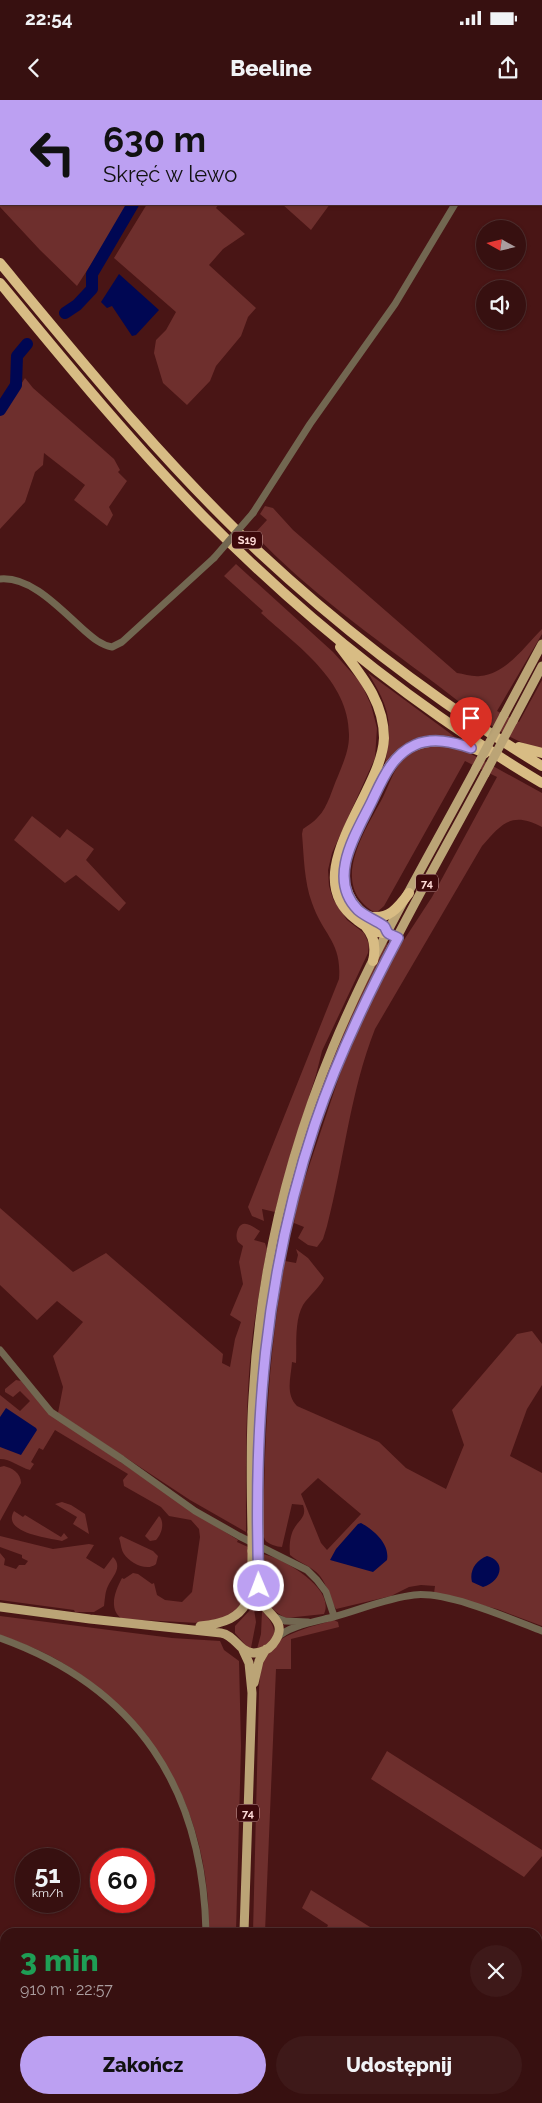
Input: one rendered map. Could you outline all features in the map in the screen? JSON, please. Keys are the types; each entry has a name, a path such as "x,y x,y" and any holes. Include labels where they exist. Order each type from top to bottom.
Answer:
{"highway":[{"name":"S19","path":"0,262 74,352 144,431 258,551 373,650 435,696 542,766"},
{"name":"S19","path":"0,283 94,395 180,492 250,562 328,632 411,697 514,766 542,782"},
{"path":"328,632 368,684 378,704 382,722 383,748 376,772 341,844 335,867 336,887 343,905 363,919 385,927 388,933"},
{"path":"373,961 375,946 373,938 348,892 344,867 350,848 388,770 407,749 425,742 444,742 471,748 514,766"},
{"path":"505,743 542,754"},
{"path":"363,919 389,915 394,912 409,893"}],"main road":[{"name":"74","path":"256,1534 251,1433 255,1369 265,1286 274,1237 294,1156 312,1101 344,1021 373,961 542,644"},
{"name":"74","path":"244,1928 252,1693 258,1661 276,1639 278,1627 271,1612 262,1604 259,1596 256,1534 263,1364 275,1282 287,1224 302,1166 332,1080 369,993 542,666"},
{"path":"388,933 398,938"},
{"name":"74","path":"252,1693 248,1660 242,1649 233,1639 231,1627 239,1612 249,1600 256,1553"},
{"path":"185,1628 226,1622 239,1612 254,1606 271,1612"},
{"path":"0,1607 90,1619 225,1633 233,1639"},
{"path":"242,1649 254,1653 266,1650"}],"street":[{"path":"0,579 11,578 26,583 96,640 112,647 122,642 214,558 253,513 310,424 395,304 454,205"},
{"path":"0,1350 51,1412 195,1511 239,1536 307,1570 326,1592 334,1616"},
{"path":"276,1639 283,1632 311,1622 406,1596 427,1595 497,1613 542,1632"},
{"path":"271,1612 285,1621 311,1622"},
{"path":"0,1638 52,1661 96,1690 119,1710 154,1749 177,1789 191,1827 202,1877 206,1928"}],"shaded area":[{"path":"0,205 129,205 77,286"},
{"path":"146,205 218,205 216,208 245,234 223,249 209,265 256,308 248,317 241,336 216,366 210,381 187,405 163,383 154,353 156,340 166,330 176,312 114,258"},
{"path":"283,205 329,205 311,230"},
{"path":"119,274 159,310 136,335 132,336 112,306 107,308 101,302"},
{"path":"25,378 33,388 114,459 120,470 118,472 127,481 109,507 113,515 107,526 74,500 85,485 44,453 43,465 35,472 25,502 0,529 0,416"},
{"path":"265,506 273,508 293,530 457,673 477,676 498,670 507,665 542,629 542,634 497,711 519,722 542,680 542,749 514,739 486,722 365,631 297,575 254,534 267,520 260,514"},
{"path":"236,564 333,652 361,683 371,705 377,728 375,758 332,853 328,870 329,886 333,899 347,920 364,933 369,944 368,953 322,1051 275,1212 262,1209 264,1221 252,1216 248,1207 339,979 338,956 335,947 316,914 309,895 302,834 303,829 316,819 327,803 345,757 349,736 347,716 341,698 319,666 224,576"},
{"path":"368,673 455,737 423,736 416,738 401,747 385,764 389,738 388,717 381,696"},
{"path":"437,745 462,749 542,793 542,827 523,820 508,822 496,831 482,846 375,1029 359,1077 333,1201 323,1239 317,1247 308,1245 298,1238 304,1227 294,1223 298,1199 341,1071 383,972 432,897 497,777 465,761 384,906 376,913 361,902 354,888 352,873 354,858 367,826 400,763 415,751"},
{"path":"32,816 60,838 67,829 94,849 86,860 126,903 119,911 76,875 65,883 14,840"},
{"path":"386,943 388,944 341,1041 282,1230 279,1229 300,1149 319,1090 348,1023"},
{"path":"0,1208 73,1272 106,1253 223,1354 222,1363 230,1367 235,1339 241,1322 230,1315 243,1284 239,1262 243,1246 238,1242 237,1233 243,1224 260,1231 254,1240 265,1243 267,1249 253,1332 249,1382 246,1532 190,1500 58,1413 63,1387 53,1356 83,1322 57,1301 37,1320 0,1285"},
{"path":"296,1249 308,1258 324,1278 303,1305 298,1318 296,1363 292,1362 290,1385 293,1401 297,1406 379,1442 406,1468 446,1489 464,1445 452,1410 517,1334 532,1331 542,1344 542,1385 527,1409 510,1456 542,1473 542,1626 497,1609 434,1593 435,1586 421,1585 409,1587 391,1596 336,1609 320,1576 290,1555 291,1537 293,1530 304,1515 303,1505 292,1504 282,1547 268,1543 265,1540 262,1516 273,1347 285,1261 296,1263 298,1255","holes":["318,1478 361,1514 327,1550 321,1543 301,1494"]},
{"path":"16,1380 21,1381 42,1404 80,1434 238,1540 237,1542 248,1547 249,1577 245,1601 230,1616 199,1623 122,1619 118,1615 114,1605 117,1588 122,1578 124,1579 133,1573 138,1574 152,1584 154,1583 157,1595 165,1600 182,1602 192,1592 200,1537 199,1529 191,1520 169,1516 161,1507 124,1486 123,1480 128,1474 55,1430 43,1450 39,1448 31,1462 34,1464 30,1470 8,1460 0,1459 0,1395 20,1411 30,1401 20,1391 13,1397 5,1392 5,1389"},
{"path":"6,1408 37,1430 21,1455 0,1447 0,1417"},
{"path":"4,1466 16,1472 21,1479 21,1483 0,1521 0,1467"},
{"path":"62,1502 71,1505 85,1514 89,1534 73,1524 77,1517 55,1504"},
{"path":"14,1511 23,1517 25,1515 61,1537 64,1533 68,1538 62,1541 38,1536 20,1529 14,1525 12,1518"},
{"path":"159,1516 162,1521 161,1531 156,1540 150,1541 145,1536"},
{"path":"361,1523 380,1538 386,1548 387,1560 373,1572 330,1560 336,1549"},
{"path":"0,1536 53,1549 94,1545 86,1558 104,1569 113,1557 117,1568 107,1588 104,1606 94,1612 75,1612 74,1610 0,1600 0,1553 5,1559 4,1565 16,1569 19,1565 25,1565 28,1561 22,1558 22,1555 0,1547"},
{"path":"121,1536 153,1551 158,1556 156,1564 144,1567 130,1560 122,1551 119,1538"},
{"path":"263,1554 294,1568 315,1585 322,1594 326,1604 324,1614 286,1618 270,1606 264,1591"},
{"path":"487,1556 498,1563 499,1572 494,1581 483,1587 472,1582 471,1578 477,1563"},
{"path":"254,1609 256,1622 251,1648 248,1648 235,1633 235,1626 250,1610"},
{"path":"262,1611 271,1622 274,1633 270,1642 257,1649 261,1634"},
{"path":"0,1616 172,1638 220,1641 224,1650 239,1661 241,1746 236,1928 208,1928 207,1891 201,1854 191,1820 178,1787 160,1756 139,1728 115,1702 87,1679 49,1655 0,1635"},
{"path":"334,1620 338,1622 339,1627 291,1639 291,1669 276,1669 265,1928 253,1928 260,1676 267,1652 282,1638 303,1629"},
{"path":"387,1751 542,1850 542,1856 524,1877 371,1779"},
{"path":"311,1890 372,1928 327,1928 328,1925 302,1908"}],"waterway":[{"path":"65,313 77,305 92,289 92,274 132,205"},
{"path":"0,410 16,385 17,356 27,344"}],"route":[{"path":"259,1586 258,1482 260,1404 268,1323 283,1240 315,1123 369,993 398,938 388,933 385,927 365,915 352,901 344,876 346,858 384,776 391,764 399,756 407,749 425,742 453,743 471,748"}]}
